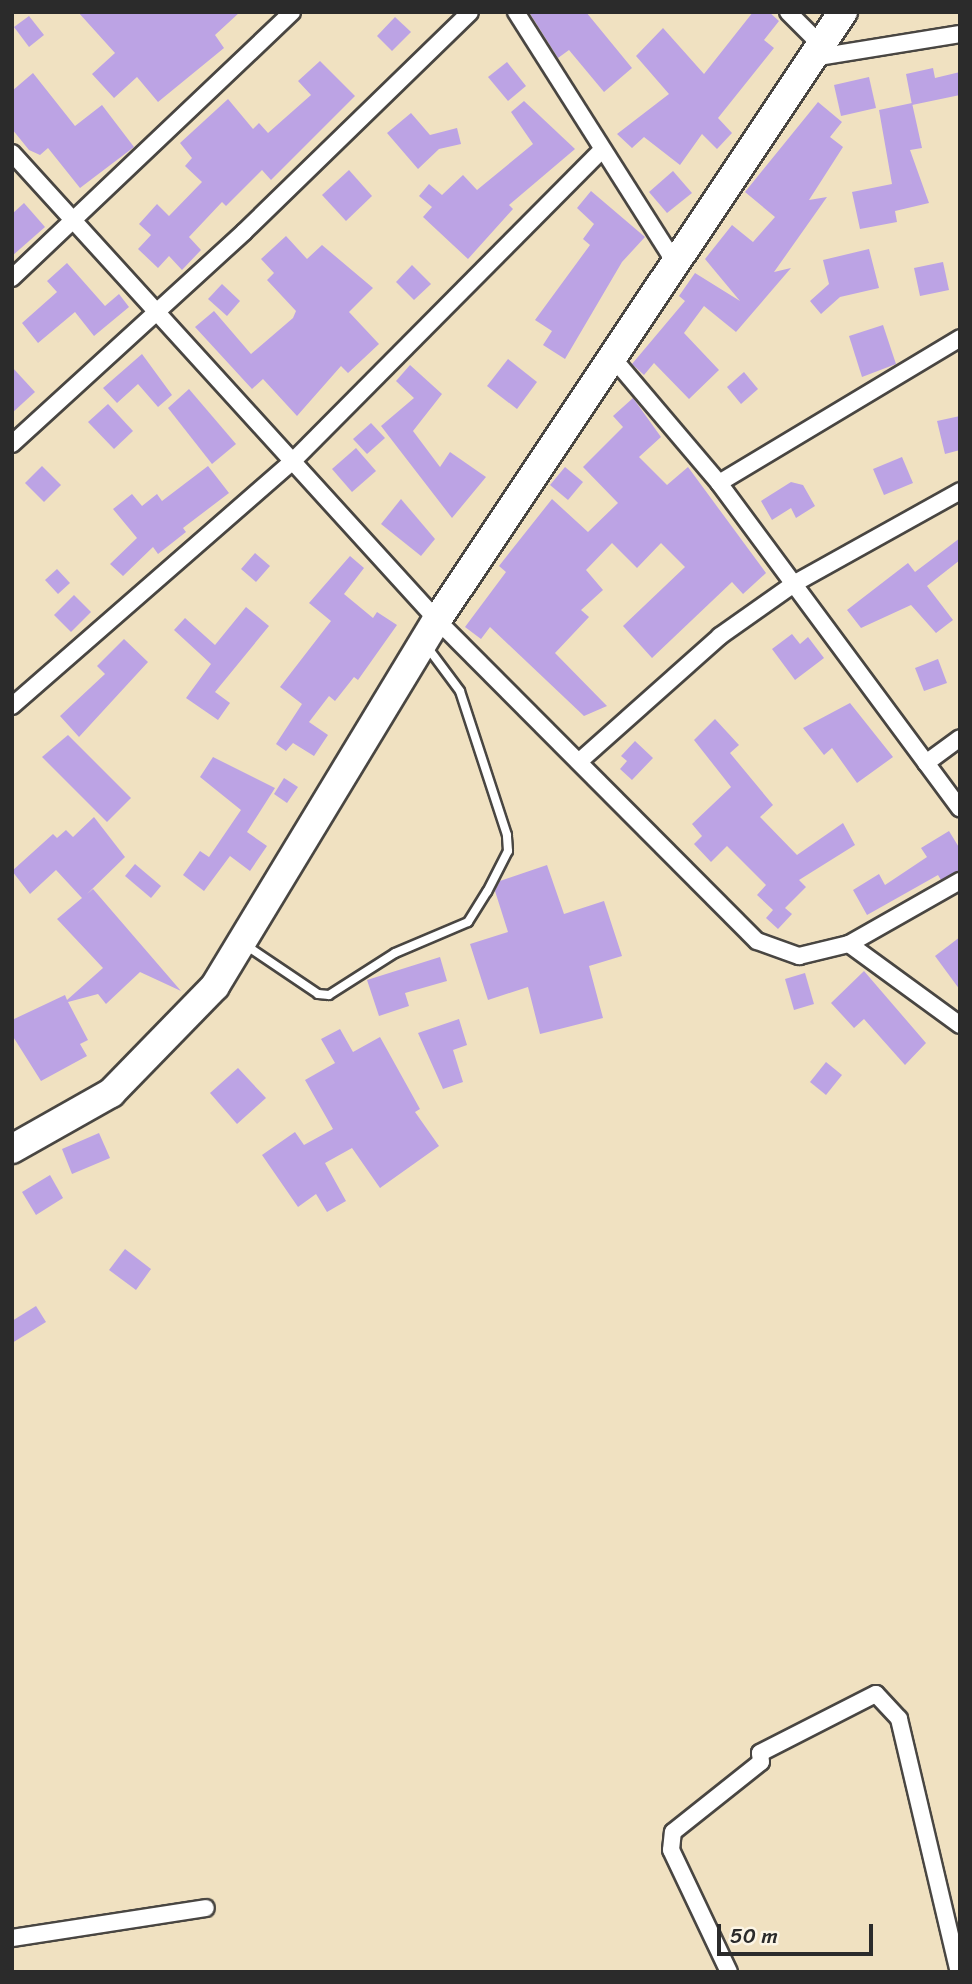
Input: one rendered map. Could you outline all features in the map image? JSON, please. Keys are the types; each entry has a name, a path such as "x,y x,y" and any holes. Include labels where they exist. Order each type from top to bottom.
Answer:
{"highway":[{"path":"12,1149 111,1093 182,1025 242,942 430,631 843,12"}],"street":[{"path":"12,278 292,12"},
{"path":"12,444 152,312 244,232 470,12"},
{"path":"516,12 601,151 675,263"},
{"path":"788,12 816,51 960,34"},
{"path":"12,706 291,463 601,151"},
{"path":"12,153 152,312 291,463 430,631 581,760 757,941 799,956 849,944 960,881"},
{"path":"719,483 960,338"},
{"path":"613,358 719,483 960,809"},
{"path":"581,760 720,636 795,583 960,491"},
{"path":"926,763 960,738"},
{"path":"849,944 960,1025"},
{"path":"729,1972 671,1850 673,1832 761,1762 760,1752 876,1694 900,1719 959,1972"},
{"path":"12,1938 206,1908"}],"lane":[{"path":"242,942 318,994 329,995 395,953 468,922 487,892 508,850 507,835 460,691 430,631"}],"building":[{"path":"78,12 240,12 215,35 224,48 158,102 137,77 114,98 92,74 115,53"},
{"path":"529,12 586,12 632,68 604,92 569,50 558,58"},
{"path":"753,12 769,12 779,21 764,40 774,48 718,118 732,133 717,149 702,134 680,165 644,137 632,148 617,134 669,94 636,56 663,28 704,74"},
{"path":"29,16 44,35 29,47 14,27"},
{"path":"395,17 411,32 392,51 377,36"},
{"path":"320,61 355,96 271,180 262,170 226,206 222,202 189,237 201,250 182,270 169,256 158,268 138,249 151,235 139,224 157,204 169,216 202,182 185,166 192,158 180,143 228,99 253,129 259,123 268,133 311,95 298,81"},
{"path":"507,62 526,86 508,101 488,77"},
{"path":"933,68 935,78 960,72 960,95 912,105 906,74"},
{"path":"33,73 75,126 102,105 134,147 80,188 48,148 40,155 29,150 12,129 12,91"},
{"path":"869,77 876,108 841,116 834,85"},
{"path":"524,101 575,149 509,205 513,209 468,259 423,217 432,207 419,196 429,184 442,195 463,175 477,190 533,144 511,112"},
{"path":"818,102 842,122 830,137 843,147 809,200 827,197 774,272 791,268 736,332 704,306 684,333 719,370 689,399 654,363 644,375 632,364 685,301 679,296 695,273 740,301 705,259 732,225 753,242 775,217 745,192"},
{"path":"912,103 922,148 910,150 929,203 895,211 897,222 860,229 852,192 892,184 879,110"},
{"path":"411,113 430,135 457,128 461,144 439,149 418,169 387,133"},
{"path":"349,170 372,196 346,221 322,195"},
{"path":"673,171 692,193 667,213 649,192"},
{"path":"591,191 645,237 622,262 565,359 543,345 552,331 535,320 590,245 583,239 594,224 577,208"},
{"path":"24,203 45,227 12,256 12,214"},
{"path":"286,236 307,259 322,245 373,288 349,312 379,344 348,373 341,366 297,416 263,379 252,389 195,327 214,311 251,354 293,318 296,311 267,280 274,273 261,259"},
{"path":"869,249 879,288 840,297 821,314 810,301 829,284 823,260"},
{"path":"943,262 949,290 920,296 914,268"},
{"path":"67,263 105,306 119,294 129,307 94,336 75,312 38,343 22,323 57,292 47,281"},
{"path":"412,265 431,284 414,300 396,282"},
{"path":"222,284 240,301 227,316 208,299"},
{"path":"883,325 896,364 862,377 849,336"},
{"path":"142,354 172,395 158,407 138,384 117,403 103,388"},
{"path":"508,359 537,382 517,409 487,386"},
{"path":"410,365 442,394 413,431 440,467 450,452 486,477 452,518 381,426 414,398 396,381"},
{"path":"12,367 35,392 12,413"},
{"path":"744,372 758,389 741,404 727,387"},
{"path":"189,389 236,444 212,464 168,408"},
{"path":"633,398 661,437 639,457 667,485 688,467 766,573 743,594 732,582 652,658 623,626 685,567 661,543 637,568 612,543 586,570 603,590 581,610 589,617 555,653 607,706 584,716 490,627 481,639 465,627 506,572 499,566 552,499 588,532 618,503 583,467 623,427 613,416"},
{"path":"108,404 133,431 114,449 88,422"},
{"path":"960,416 960,450 945,454 937,421"},
{"path":"371,423 385,438 367,454 353,439"},
{"path":"356,448 376,471 352,492 332,469"},
{"path":"902,457 913,483 884,495 873,469"},
{"path":"42,466 61,485 44,502 25,483"},
{"path":"208,466 229,493 183,528 186,532 158,554 153,547 123,576 110,564 137,538 113,509 132,494 142,506 157,494 162,501"},
{"path":"565,467 583,482 568,500 550,485"},
{"path":"791,482 803,485 815,506 796,518 791,508 772,520 761,501"},
{"path":"401,499 435,539 421,556 381,524"},
{"path":"960,538 960,560 927,586 953,620 936,633 911,605 861,628 847,610 908,563 915,572"},
{"path":"255,553 270,566 256,582 241,569"},
{"path":"350,556 364,568 344,594 373,618 377,612 397,625 358,680 354,677 335,701 329,696 309,722 328,735 314,756 293,743 286,751 276,744 302,704 280,687 331,621 309,603"},
{"path":"57,569 70,583 58,594 45,580"},
{"path":"74,595 91,612 71,632 54,615"},
{"path":"246,607 269,626 215,692 230,703 218,720 186,698 211,664 174,630 185,618 215,645"},
{"path":"792,634 800,644 808,637 824,658 795,680 772,649"},
{"path":"124,639 148,662 79,737 60,716 105,674 97,666"},
{"path":"938,659 947,683 924,691 915,668"},
{"path":"850,703 893,757 857,783 832,748 824,755 803,728"},
{"path":"715,719 739,745 730,753 773,805 760,817 797,855 843,823 855,845 799,880 806,887 785,908 792,914 778,929 766,918 773,910 757,895 766,885 727,846 711,862 694,844 702,836 692,824 731,787 694,740"},
{"path":"68,735 131,798 107,822 42,757"},
{"path":"635,741 653,758 632,780 620,769 627,761 621,756"},
{"path":"213,757 275,788 247,832 267,846 250,871 230,856 204,891 183,875 200,851 209,857 241,810 200,777"},
{"path":"284,778 298,787 287,803 274,794"},
{"path":"94,817 125,857 87,894 93,889 181,991 140,972 106,1004 98,994 68,1002 88,1040 80,1044 87,1056 41,1081 12,1035 12,1020 65,995 67,1000 103,968 57,919 82,898 56,870 30,894 12,871 53,834 57,838 66,830 73,837"},
{"path":"949,831 960,849 960,871 941,880 938,875 867,915 853,890 879,874 885,885 927,857 921,848"},
{"path":"135,864 161,886 151,898 125,876"},
{"path":"547,865 564,914 604,901 622,956 589,966 603,1018 540,1034 528,987 488,1000 470,944 508,932 495,891 500,881"},
{"path":"960,937 960,990 935,956"},
{"path":"440,957 447,981 405,993 409,1006 379,1016 367,980"},
{"path":"864,971 926,1043 905,1065 864,1019 854,1028 831,1003"},
{"path":"805,973 814,1004 794,1010 785,979"},
{"path":"459,1019 467,1045 453,1050 463,1082 443,1089 418,1033"},
{"path":"340,1029 353,1052 380,1037 420,1109 415,1112 439,1146 380,1188 352,1148 325,1163 346,1201 327,1212 316,1194 298,1207 262,1155 295,1132 304,1145 333,1129 305,1080 335,1063 321,1039"},
{"path":"826,1062 842,1075 826,1095 810,1082"},
{"path":"238,1068 266,1098 237,1124 210,1093"},
{"path":"99,1133 110,1158 72,1174 62,1149"},
{"path":"50,1175 63,1198 36,1215 22,1192"},
{"path":"125,1249 151,1269 136,1290 109,1270"},
{"path":"36,1306 46,1322 12,1343 12,1321"}]}
